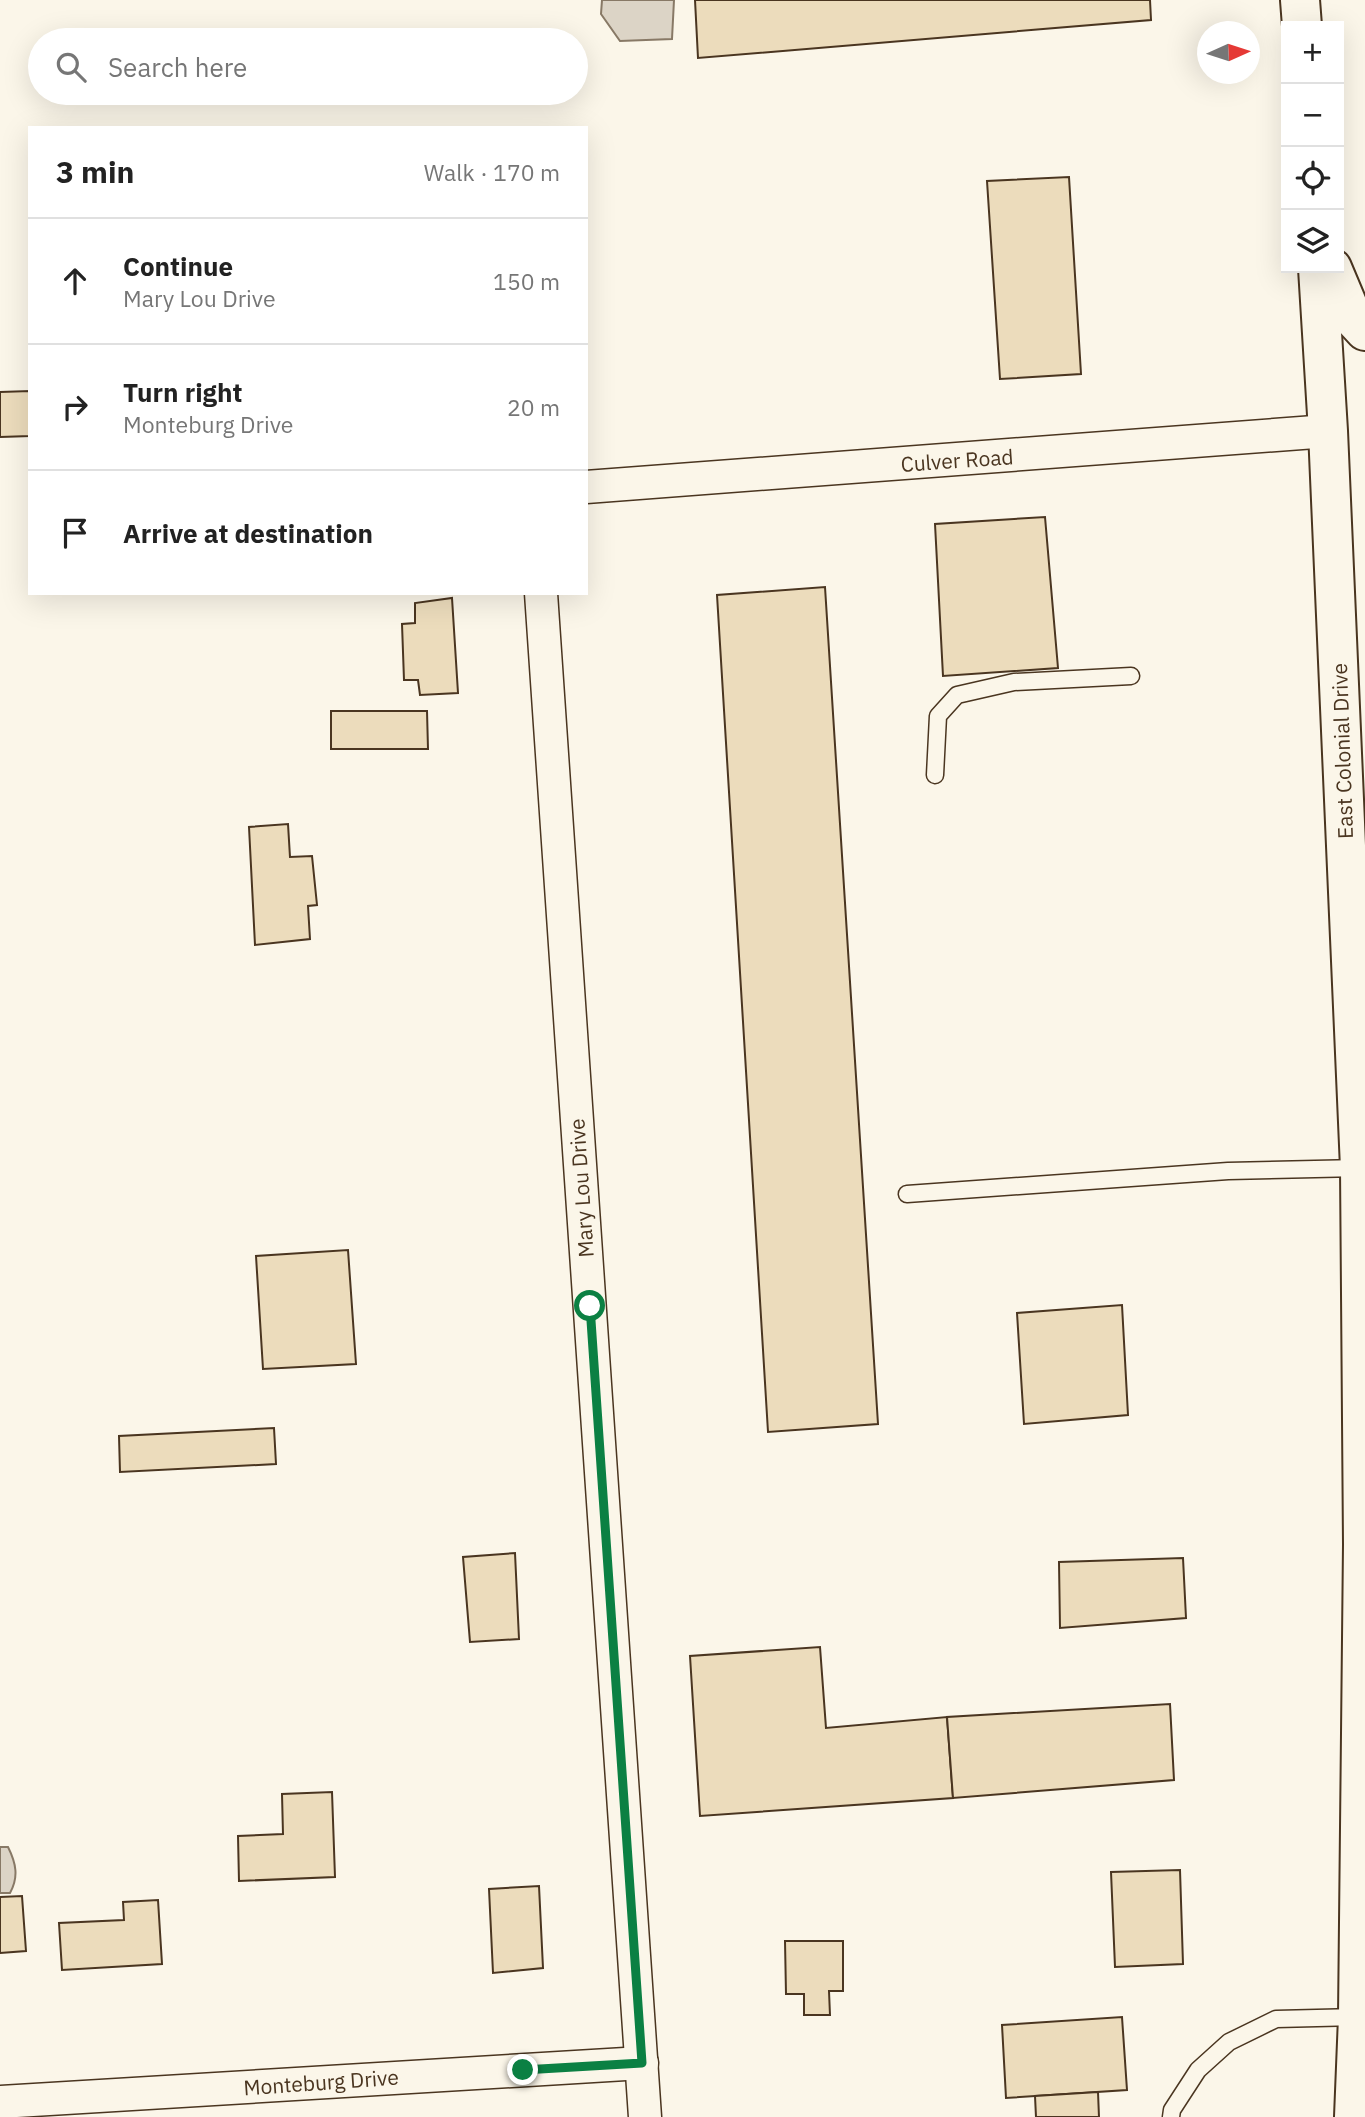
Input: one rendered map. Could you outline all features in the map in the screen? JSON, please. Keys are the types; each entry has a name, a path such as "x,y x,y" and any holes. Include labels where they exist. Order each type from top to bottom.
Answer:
{"highway":[{"path":"1300,0 1302,21"},
{"name":"East Colonial Drive","path":"1318,273 1362,1170 1363,1534 1359,2017 1354,2117"},
{"path":"1334,273 1353,318 1365,331"},
{"path":"1351,976 1365,1013"}],"street":[{"name":"Culver Road","path":"588,487 1328,431"},
{"name":"Mary Lou Drive","path":"541,595 645,2117"},
{"name":"Monteburg Drive","path":"0,2102 642,2063"}],"lane":[{"path":"935,775 938,716 957,695 1014,682 1131,676"},
{"path":"908,1194 1228,1171 1362,1170"},
{"path":"1171,2117 1172,2110 1198,2070 1228,2042 1276,2019 1359,2017"}],"shaded area":[{"path":"602,0 674,0 672,39 620,41 601,14"},
{"path":"0,1847 8,1847 15,1864 15,1881 10,1893 0,1893"}],"building":[{"path":"695,0 1150,0 1151,20 698,58"},
{"path":"1069,177 1081,374 1000,379 987,181"},
{"path":"28,391 28,436 0,437 0,392"},
{"path":"1045,517 1058,668 943,676 935,524"},
{"path":"825,587 878,1424 768,1432 717,595"},
{"path":"452,598 458,693 420,695 418,680 404,680 402,624 415,623 415,603"},
{"path":"331,711 427,711 428,749 331,749"},
{"path":"288,824 290,857 312,856 317,905 308,906 310,939 255,945 249,827"},
{"path":"348,1250 356,1364 263,1369 256,1256"},
{"path":"1122,1305 1128,1415 1024,1424 1017,1313"},
{"path":"274,1428 276,1464 120,1472 119,1436"},
{"path":"515,1553 519,1639 470,1642 463,1557"},
{"path":"1183,1558 1186,1618 1060,1628 1059,1562"},
{"path":"820,1647 826,1728 947,1717 953,1798 700,1816 690,1656"},
{"path":"1170,1704 1174,1780 953,1798 947,1717"},
{"path":"332,1792 335,1877 239,1881 238,1836 283,1834 282,1794"},
{"path":"1180,1870 1183,1964 1115,1967 1111,1872"},
{"path":"539,1886 543,1968 493,1973 489,1889"},
{"path":"22,1896 26,1951 0,1953 0,1897"},
{"path":"158,1900 162,1964 62,1970 59,1923 124,1920 123,1902"},
{"path":"785,1941 843,1941 843,1991 829,1991 830,2015 804,2015 804,1994 786,1994"},
{"path":"1122,2017 1127,2090 1006,2098 1002,2025"},
{"path":"1098,2092 1099,2117 1036,2117 1035,2096"}],"route":[{"path":"523,2070 642,2063 590,1306"}]}
